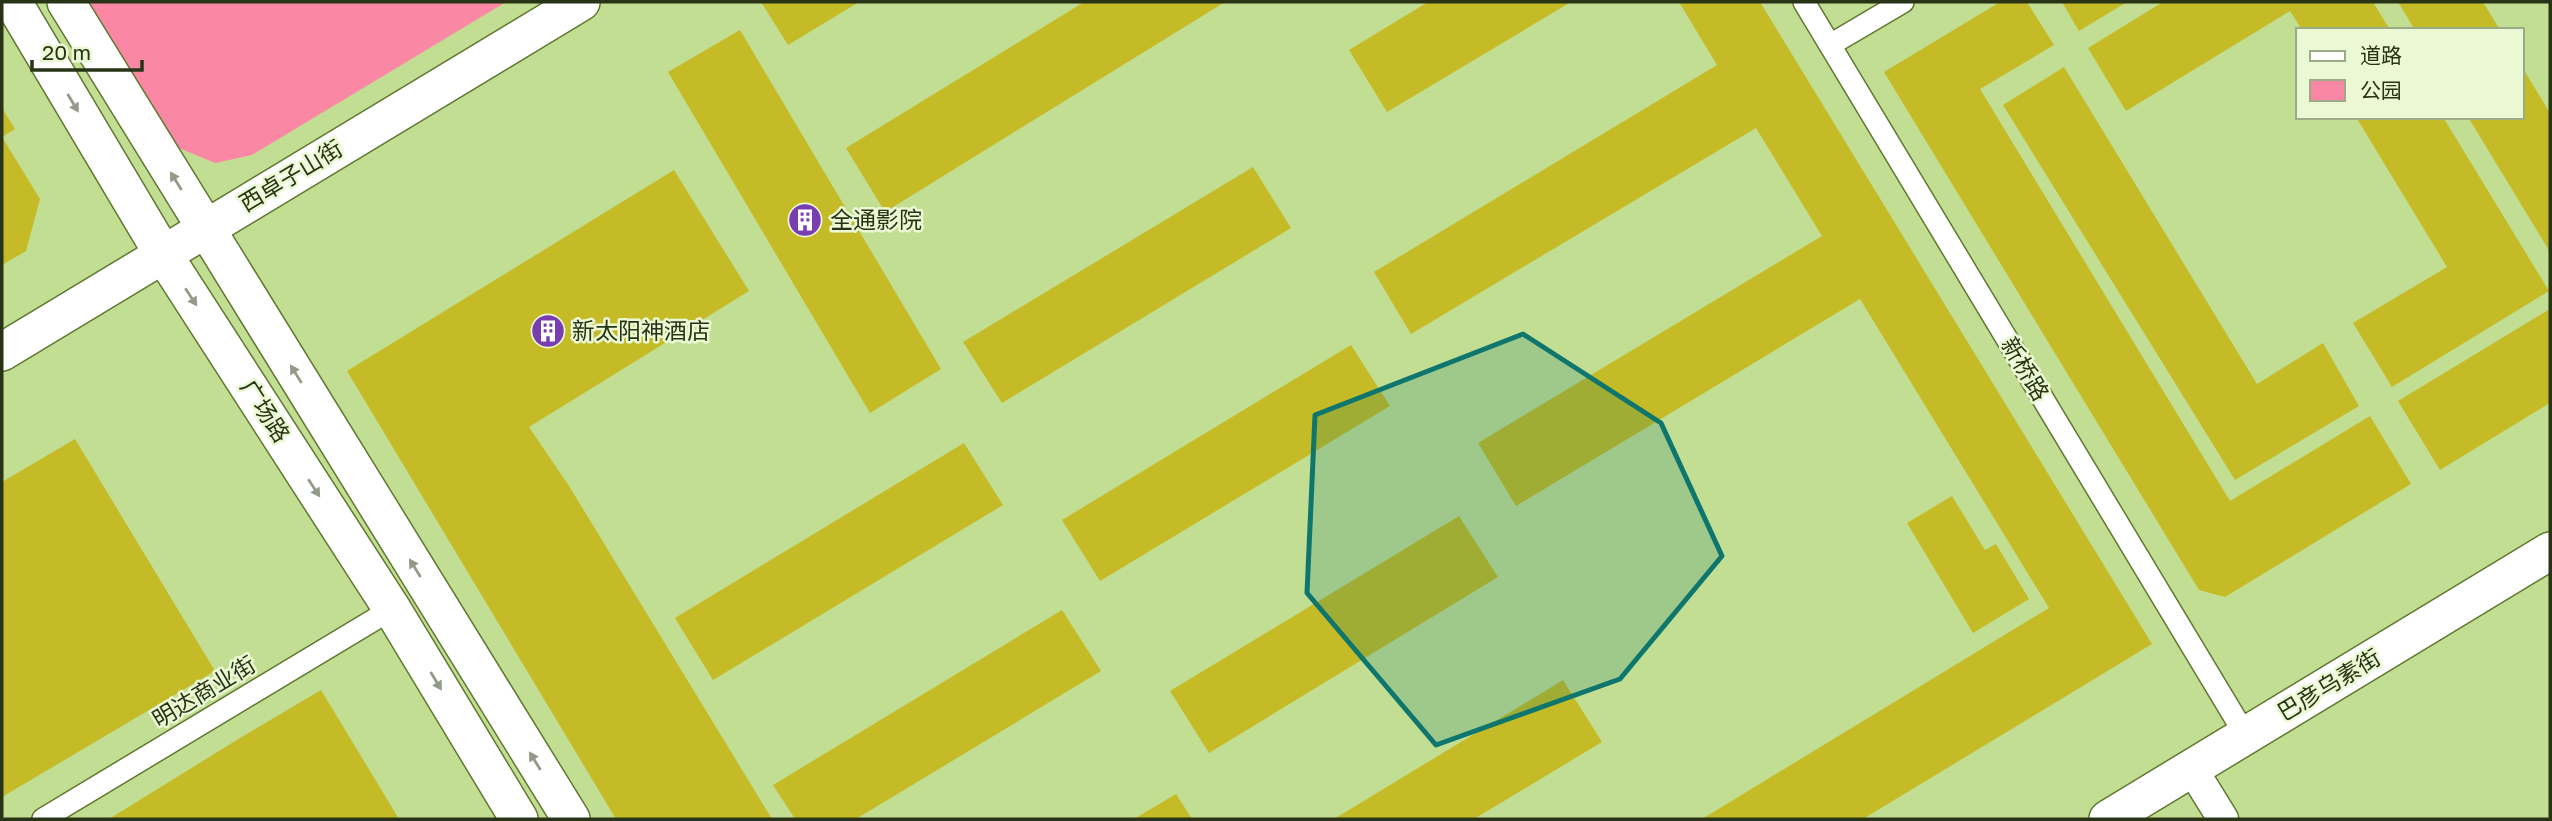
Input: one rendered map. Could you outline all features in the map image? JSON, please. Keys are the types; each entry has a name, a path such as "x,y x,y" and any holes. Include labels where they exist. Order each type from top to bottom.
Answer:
{"street":[{"name":"广场路","path":"13,2 163,254 392,609 519,819"},
{"name":"广场路","path":"66,2 571,819"},
{"name":"西卓子山街","path":"2,352 581,2"},
{"name":"新桥路","path":"1804,2 2246,736"},
{"path":"1830,45 1902,2"},
{"name":"巴彦乌素街","path":"2108,819 2550,551"},
{"name":"巴彦乌素街","path":"2146,819 2550,573"},
{"name":"明达商业街","path":"43,819 392,609"},
{"path":"2202,785 2223,819"}],"highlighted area":[{"path":"1523,334 1661,423 1722,556 1620,679 1436,745 1307,593 1315,415"}],"green space":[{"path":"79,2 506,2 252,155 215,163 162,141"}],"building":[{"path":"761,2 859,2 788,45"},
{"path":"1084,2 1225,2 885,212 846,148"},
{"path":"1428,2 1571,2 1387,112 1349,50"},
{"path":"1679,2 1760,2 2152,644 1863,819 1702,819 2049,608 1860,299 1516,506 1478,443 1822,236 1756,128 1411,334 1374,272 1717,65"},
{"path":"2000,2 2027,2 2054,45 1980,89 2230,501 2370,416 2411,484 2225,597 2199,590 1884,72"},
{"path":"2062,2 2127,2 2079,31"},
{"path":"2163,2 2373,2 2389,28 2301,28 2290,11 2126,111 2088,48"},
{"path":"2398,2 2483,2 2499,28 2414,28"},
{"name":"全通影院","path":"740,30 941,369 870,413 668,72"},
{"path":"2064,67 2257,384 2323,343 2359,406 2235,480 2003,105"},
{"path":"2524,70 2550,113 2550,252 2469,119 2524,119"},
{"path":"2,108 15,129 2,137"},
{"path":"2357,119 2444,119 2549,291 2392,387 2353,323 2447,267"},
{"path":"2,137 40,199 26,251 2,265"},
{"path":"1253,167 1291,228 1002,403 963,342"},
{"path":"674,170 749,291 529,427 569,486 772,819 616,819 347,371"},
{"path":"2550,309 2550,403 2440,470 2398,401"},
{"path":"1351,345 1390,406 1100,581 1062,520"},
{"path":"75,439 215,671 2,797 2,482"},
{"path":"964,443 1003,505 713,680 675,618"},
{"path":"1952,496 1985,550 1996,544 2029,599 1973,633 1907,523"},
{"path":"1459,516 1498,577 1209,753 1170,691"},
{"path":"1062,610 1101,671 856,819 795,819 773,785"},
{"path":"1563,680 1602,742 1474,819 1334,819"},
{"path":"321,690 399,819 109,819 240,738"},
{"path":"1176,794 1192,819 1134,819"}],"place":[{"name":"全通影院","path":"805,220"},
{"name":"新太阳神酒店","path":"548,331"}]}
